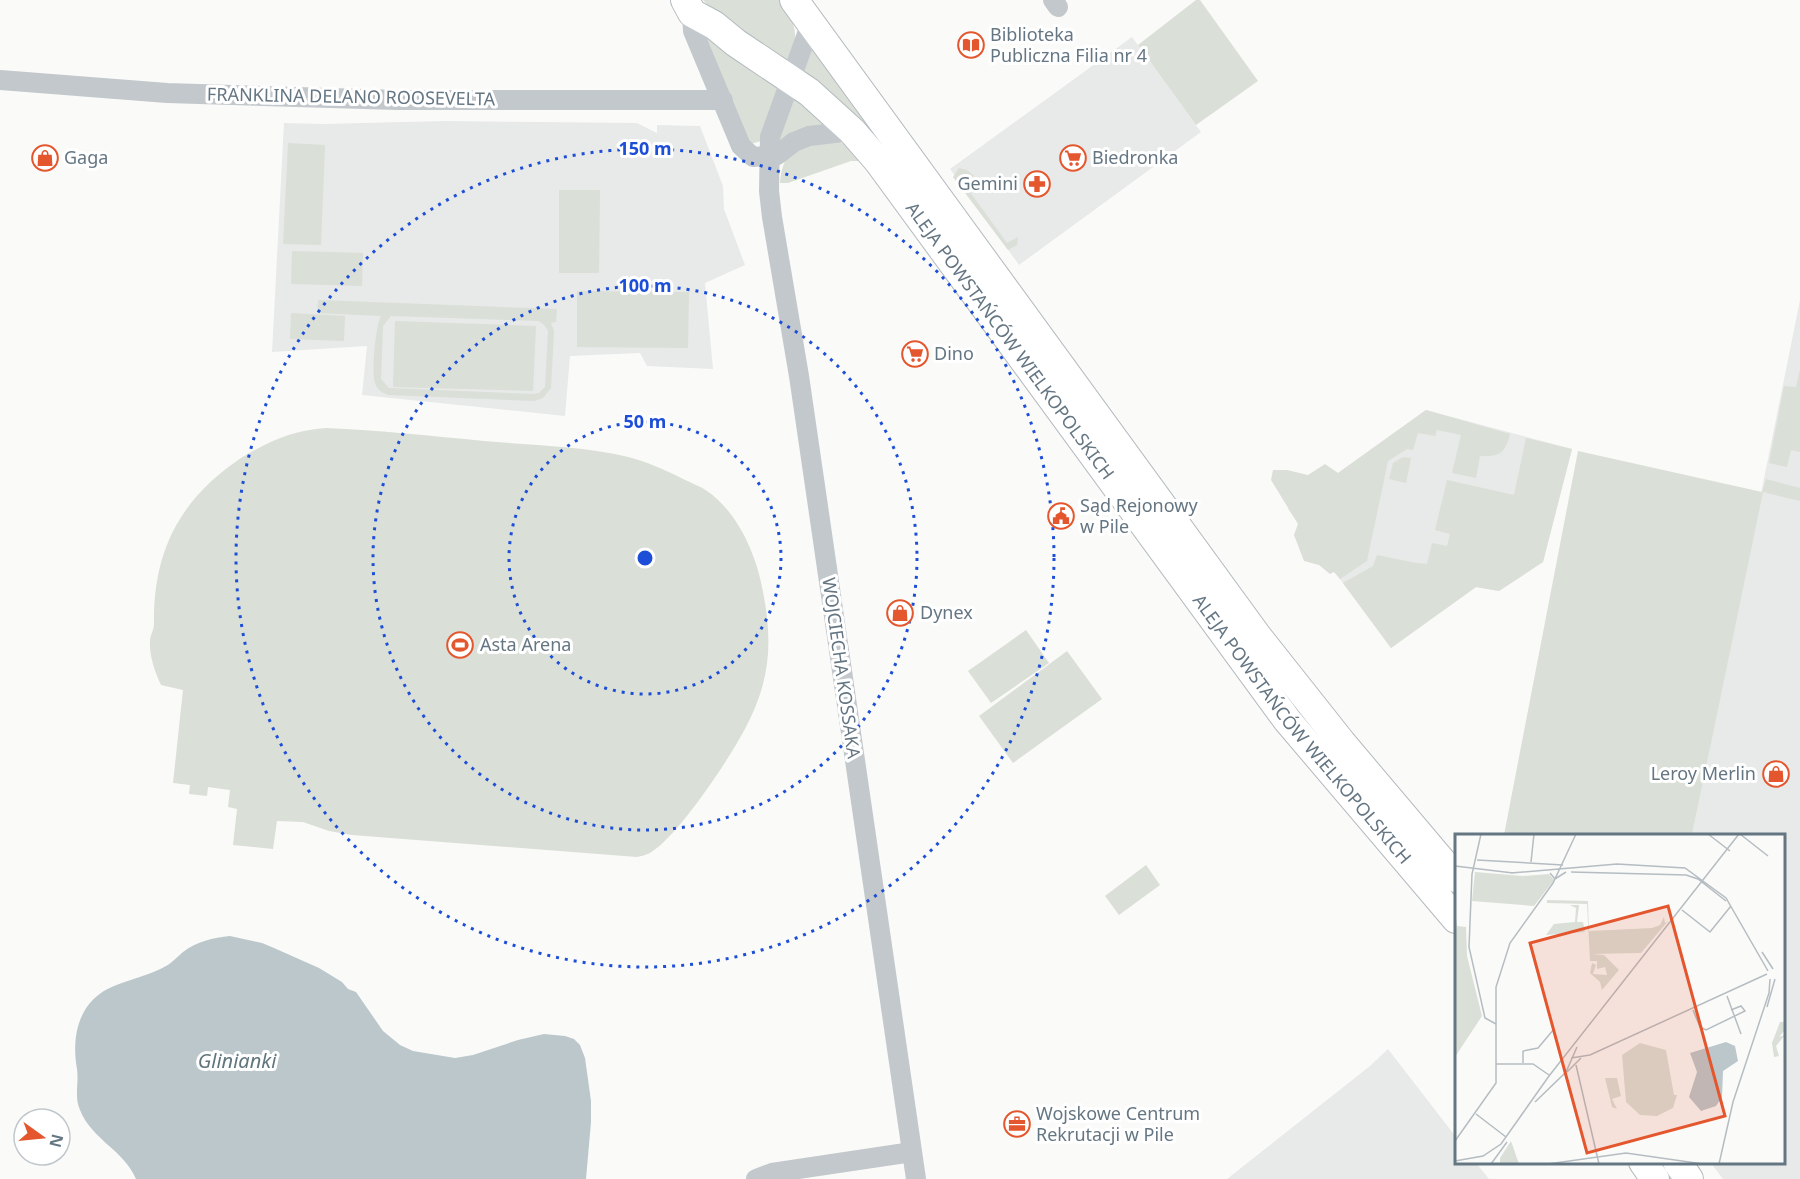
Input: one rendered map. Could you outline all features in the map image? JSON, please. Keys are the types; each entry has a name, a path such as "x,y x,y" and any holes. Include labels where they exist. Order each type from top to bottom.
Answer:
{"main road":[{"name":"ALEJA POWSTAŃCÓW WIELKOPOLSKICH","path":"794,0 1258,637 1342,743 1455,877"},
{"name":"ALEJA POWSTAŃCÓW WIELKOPOLSKICH","path":"688,7 736,43 809,92 852,131 885,171 1287,720 1455,918"},
{"path":"1644,1164 1655,1179"},
{"path":"1678,1164 1689,1179"}],"street":[{"path":"688,7 693,31 741,146 753,157 777,155 801,138 852,131"},
{"name":"WOJCIECHA KOSSAKA","path":"811,23 770,136 770,191 774,234 799,376 916,1179"},
{"name":"FRANKLINA DELANO ROOSEVELTA","path":"0,80 167,93 386,100 723,100"},
{"path":"756,1179 772,1173 912,1152"}],"shaded area":[{"path":"703,0 782,0 795,32 789,66 716,14"},
{"path":"1196,0 1200,0 1258,81 1196,125 1138,45"},
{"path":"701,27 781,85 761,141 751,144 748,139"},
{"path":"1132,37 1201,132 1019,265 950,169"},
{"path":"811,44 887,146 882,150 802,75"},
{"path":"793,96 833,125 777,146"},
{"path":"445,121 637,123 657,133 657,125 700,126 723,186 724,209 745,265 705,283 713,369 647,366 640,353 570,356 565,416 362,395 367,346 272,352 284,123"},
{"path":"840,142 864,161 851,161 788,183 780,183 782,169 792,152 807,145"},
{"path":"288,143 325,145 321,245 283,244"},
{"path":"959,168 967,170 974,176 964,184 1007,243 1018,237 1017,245 1008,250 953,177"},
{"path":"559,190 600,190 599,273 559,273"},
{"path":"292,251 363,253 362,286 291,284"},
{"path":"577,291 689,292 688,348 577,347"},
{"path":"318,300 557,309 556,322 551,323 554,331 551,388 543,398 534,401 389,395 377,388 374,377 377,329 381,316 317,313","holes":["391,316 539,321 548,331 545,387 539,393 389,388 381,379 383,326"]},
{"path":"1800,300 1800,1179 1723,1179 1712,1164 1785,1164 1785,834 1692,834"},
{"path":"291,313 345,316 344,341 290,339"},
{"path":"395,321 536,326 533,391 393,387"},
{"path":"1800,369 1800,452 1791,450 1787,467 1769,463 1784,386 1796,387"},
{"path":"1426,410 1572,449 1543,562 1499,591 1476,587 1391,648 1288,509"},
{"path":"1426,410 1510,434 1506,446 1504,450 1492,456 1480,456 1476,478 1452,473 1461,435 1437,430 1435,436 1418,433 1413,450 1407,449 1388,461 1367,561 1340,579 1334,572 1330,574 1319,565 1304,561 1294,535 1298,524 1271,480 1273,470 1287,470 1308,475 1325,464 1338,473"},
{"name":"Asta Arena","path":"326,428 555,446 608,453 647,463 698,486 718,500 728,511 751,550 760,578 768,631 767,666 758,701 734,749 700,799 661,845 650,853 637,857 352,835 329,831 303,822 277,821 273,849 233,845 237,809 228,807 230,790 208,787 207,796 189,794 190,785 173,783 183,690 161,685 150,652 150,639 154,626 159,573 174,529 186,509 202,491 241,458 262,446 292,434"},
{"path":"1526,438 1572,449 1543,562 1499,591 1476,587 1391,648 1343,583 1373,566 1377,555 1427,564 1432,543 1447,546 1450,534 1435,530 1447,480 1514,495"},
{"path":"1578,451 1762,492 1766,479 1800,488 1800,501 1763,492 1692,834 1504,834"},
{"path":"1403,457 1411,458 1406,483 1389,479 1393,463"},
{"path":"1026,630 1049,663 991,703 968,671"},
{"path":"1067,651 1102,699 1013,763 979,716"},
{"path":"1146,865 1160,885 1119,915 1105,896"},
{"path":"1388,1049 1455,1136 1455,1164 1477,1164 1489,1179 1227,1179 1370,1066"}],"water":[{"name":"Glinianki","path":"230,936 262,943 319,968 342,982 348,989 356,992 383,1031 400,1045 413,1051 455,1058 544,1034 574,1039 580,1045 585,1058 591,1101 586,1179 136,1179 124,1160 92,1129 80,1110 77,1100 75,1044 80,1020 85,1009 102,992 160,969 188,948 211,939"}],"place":[{"name":"Biblioteka Publiczna Filia nr 4","path":"971,45"},
{"name":"Gaga","path":"45,158"},
{"name":"Biedronka","path":"1073,158"},
{"name":"Gemini","path":"1037,184"},
{"name":"Dino","path":"915,354"},
{"name":"Sąd Rejonowy w Pile","path":"1061,516"},
{"name":"Dynex","path":"900,613"},
{"name":"Asta Arena","path":"460,645"},
{"name":"Leroy Merlin","path":"1776,774"},
{"name":"Wojskowe Centrum Rekrutacji w Pile","path":"1017,1124"}]}
